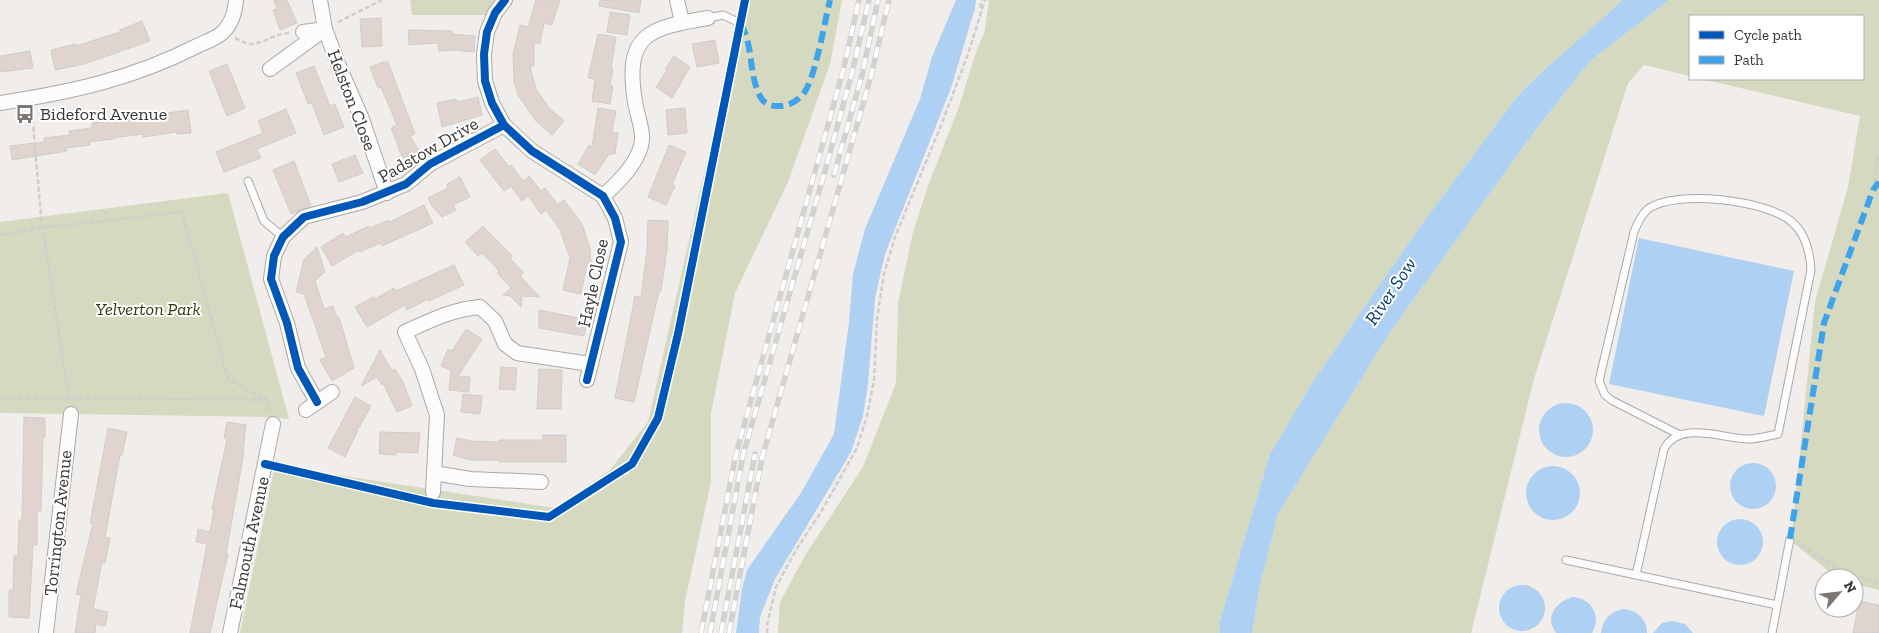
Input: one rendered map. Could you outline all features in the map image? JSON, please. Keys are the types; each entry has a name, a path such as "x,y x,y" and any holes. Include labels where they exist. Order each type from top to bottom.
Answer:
{"street":[{"path":"0,103 79,90 118,79 187,51 223,32 233,18 236,0"},
{"path":"270,69 325,28 320,0"},
{"name":"Hayle Close","path":"505,0 495,13 487,32 484,54 485,81 492,102 504,125 532,151 603,196 615,218 621,242 587,380"},
{"path":"677,0 682,22"},
{"path":"603,196 623,178 634,160 642,140 633,86 633,63 636,50 644,38 658,29 682,22 708,18"},
{"name":"Helston Close","path":"303,32 325,28 338,64 362,119 386,193"},
{"name":"Padstow Drive","path":"332,392 311,406 298,368 287,324 271,279 274,256 283,237 304,217 362,202 406,184 430,164 504,125"},
{"path":"432,492 437,415 422,370 405,332 436,317 466,308 480,307 494,321 505,344 517,353 590,364"},
{"name":"Torrington Avenue","path":"46,633 71,414"},
{"name":"Falmouth Avenue","path":"230,633 273,424"},
{"path":"434,473 470,479 541,482"}],"lane":[{"path":"708,18 723,15 740,23"},
{"path":"248,181 264,221 283,237"},
{"path":"1636,575 1664,449 1668,441 1680,436 1701,433 1751,439 1778,434 1811,270 1810,255 1800,230 1792,222 1771,209 1732,201 1681,198 1661,203 1648,210 1640,219 1634,232 1599,381 1605,395 1612,401 1680,436"},
{"path":"1772,633 1790,539"},
{"path":"1566,560 1777,605"}],"path":[{"path":"325,28 382,0"},
{"path":"767,633 768,620 776,587 852,456 868,416 874,380 877,319 884,274 895,237 968,54 983,0"},
{"path":"223,32 250,44 266,40 280,33 303,32"},
{"path":"31,98 42,228 71,414"},
{"path":"1873,190 1879,152"},
{"path":"0,235 42,228 182,212 228,379 267,400 0,398"},
{"path":"1790,539 1839,569 1879,583"}],"green space":[{"path":"410,0 495,0 487,15 412,15"},
{"path":"743,0 842,0 830,64 788,182 735,293 711,413 711,482 685,601 682,633 240,633 276,460 298,469 555,508 610,470 648,422"},
{"path":"989,0 1622,0 1517,97 1419,228 1314,380 1270,454 1219,624 1220,633 778,633 780,602 806,554 863,467 896,383 898,303 913,232 985,30"},
{"path":"1669,0 1879,0 1879,590 1864,586 1864,568 1825,568 1791,541 1815,302 1848,187 1860,116 1706,80 1864,80 1864,15 1689,15 1689,76 1644,65 1628,83 1534,379 1471,633 1252,633 1260,585 1278,514 1390,332 1534,132 1590,61"},
{"name":"Yelverton Park","path":"228,193 289,419 272,417 0,413 0,222"}],"water":[{"path":"956,0 976,0 975,8 951,88 885,254 875,298 868,384 863,416 851,452 775,579 760,617 759,633 736,633 742,589 747,570 801,493 834,434 849,322 853,274 865,229 920,99 932,57"},
{"name":"River Sow","path":"1622,0 1669,0 1590,61 1534,132 1390,332 1278,514 1260,585 1252,633 1220,633 1219,624 1270,454 1314,380 1419,228 1517,97"},
{"path":"1639,238 1794,271 1764,416 1609,384"},
{"path":"1566,403 1576,405 1585,411 1591,420 1593,430 1591,440 1585,449 1576,455 1566,457 1556,455 1547,449 1541,440 1539,430 1541,420 1547,411 1556,405"},
{"path":"1753,463 1766,467 1772,473 1776,486 1772,499 1766,505 1753,509 1740,505 1734,499 1730,486 1734,473 1740,467"},
{"path":"1553,466 1563,468 1572,474 1578,483 1580,493 1578,503 1572,512 1563,518 1553,520 1543,518 1534,512 1528,503 1526,493 1528,483 1534,474 1543,468"},
{"path":"1740,519 1753,523 1759,529 1763,542 1759,555 1753,561 1740,565 1727,561 1721,555 1717,542 1721,529 1727,523"},
{"path":"1522,585 1535,589 1541,595 1545,608 1541,621 1535,627 1522,631 1509,627 1503,621 1499,608 1503,595 1509,589"},
{"path":"1573,597 1585,601 1593,609 1596,620 1592,633 1556,633 1551,621 1554,610 1561,602"},
{"path":"1623,609 1633,611 1640,616 1645,623 1647,633 1601,633 1603,624 1608,617 1614,612"},
{"path":"1672,621 1685,624 1693,633 1653,633 1662,623"}],"building":[{"path":"274,0 287,0 297,23 280,30 273,10 277,9"},
{"path":"536,0 560,0 552,25 544,23 540,44 534,42 534,66 530,66 536,89 549,108 564,121 552,135 536,121 518,95 514,81 513,54 520,25 528,27"},
{"path":"600,0 641,0 639,13 599,6"},
{"path":"610,12 630,15 627,35 607,32"},
{"path":"381,18 382,46 362,47 360,19"},
{"path":"142,21 150,41 84,64 55,70 51,50 75,44 76,46 120,32 120,30"},
{"path":"408,30 452,31 452,34 475,36 474,52 461,50 439,51 438,43 409,45"},
{"path":"598,34 616,37 611,69 613,69 610,85 613,86 610,104 592,101 595,79 588,78"},
{"path":"715,40 719,63 697,67 692,44"},
{"path":"30,51 33,68 0,72 0,56"},
{"path":"674,56 690,67 672,98 656,87"},
{"path":"388,62 415,134 410,136 423,157 409,166 398,149 391,128 397,125 381,87 378,88 370,67"},
{"path":"227,64 245,108 227,116 209,71"},
{"path":"314,66 330,106 335,104 344,127 324,135 312,103 308,104 296,73"},
{"path":"478,97 482,115 442,127 437,103 456,99 457,102"},
{"path":"598,108 616,111 612,132 618,133 615,154 609,154 595,175 578,164 589,145 592,147"},
{"path":"685,108 687,133 668,135 666,110"},
{"path":"286,109 296,133 257,149 261,158 224,172 216,152 263,133 258,121"},
{"path":"188,110 191,133 177,134 177,132 143,137 142,134 113,138 89,142 90,145 66,148 67,151 12,160 10,146 44,142 44,138 70,135 69,131 92,128 92,123 140,118 139,113 160,111 161,114"},
{"path":"669,145 686,152 672,185 675,186 666,205 648,197"},
{"path":"495,149 509,167 511,165 523,181 529,176 541,191 545,188 558,205 564,200 582,224 590,248 591,263 587,264 581,294 563,290 570,258 560,230 546,210 541,214 528,196 522,201 511,186 504,191 480,160"},
{"path":"355,155 363,173 339,182 332,164"},
{"path":"294,161 311,206 291,214 273,170"},
{"path":"460,177 470,197 453,205 456,210 442,217 432,206 428,198 448,188 447,184"},
{"path":"424,205 433,223 382,246 380,243 360,252 359,250 332,266 321,247 343,233 346,237 369,226 370,228 389,220 390,222"},
{"path":"648,220 668,221 667,250 661,291 659,291 634,402 615,398 635,296 641,297 647,250"},
{"path":"483,226 512,256 510,258 524,273 520,276 540,297 522,296 521,307 510,296 503,295 511,288 497,273 499,271 482,253 478,256 465,242"},
{"path":"317,247 325,272 315,281 324,309 333,306 337,318 339,317 354,368 332,381 320,360 326,357 304,294 296,292 304,259"},
{"path":"454,265 464,285 429,301 428,299 407,310 405,305 367,327 355,307 373,297 375,299 394,288 396,291"},
{"path":"539,310 588,320 584,336 539,328"},
{"path":"466,329 482,339 458,376 470,377 469,392 449,390 451,370 441,366 448,349 452,351"},
{"path":"380,350 392,371 395,369 404,384 412,406 397,412 383,383 382,385 377,377 361,386"},
{"path":"501,367 517,368 515,390 499,389"},
{"path":"539,369 562,370 561,409 537,409"},
{"path":"463,394 482,396 480,414 461,412"},
{"path":"355,397 371,406 359,428 354,430 358,430 345,457 328,448"},
{"path":"24,417 45,418 41,511 37,511 37,545 33,545 29,618 9,617 9,590 13,590 14,556 18,556 19,520 22,520"},
{"path":"227,422 246,425 244,452 226,554 228,554 210,633 190,633 207,544 196,542 198,529 210,532 214,509 212,509 227,439 224,438"},
{"path":"108,428 127,432 122,455 120,455 105,537 110,538 105,563 102,562 93,609 108,612 105,626 96,624 95,633 75,633 81,595 76,594 93,523 90,523"},
{"path":"380,432 420,433 418,453 396,452 396,455 379,454"},
{"path":"543,435 566,435 566,462 499,462 499,460 471,460 453,455 457,438 472,441 499,442 499,440 543,440"},
{"path":"1864,602 1879,605 1879,633 1853,633 1856,618 1864,618"}],"railway":[{"path":"701,633 736,454 843,71 859,0"},
{"path":"710,633 743,455 823,178 852,73 869,0"},
{"path":"834,175 862,75 878,0"},
{"path":"729,633 762,458 871,76 889,0"},
{"path":"721,633 755,454"}],"marked path":[{"path":"741,24 748,42 754,80 761,98 770,105 785,106 799,99 808,86 816,63 830,0"},
{"path":"1790,539 1824,323 1873,190 1879,182"}],"cycle path":[{"path":"505,0 495,13 487,32 484,54 485,81 492,103 504,125 532,151 603,196 615,218 621,242 587,380"},
{"path":"265,464 433,503 549,517 632,464 658,418 678,334 745,0"},
{"path":"317,402 298,368 287,323 271,279 274,256 283,237 304,217 362,202 406,184 430,164 504,125"}],"place":[{"name":"Bideford Avenue","path":"25,114"}]}
